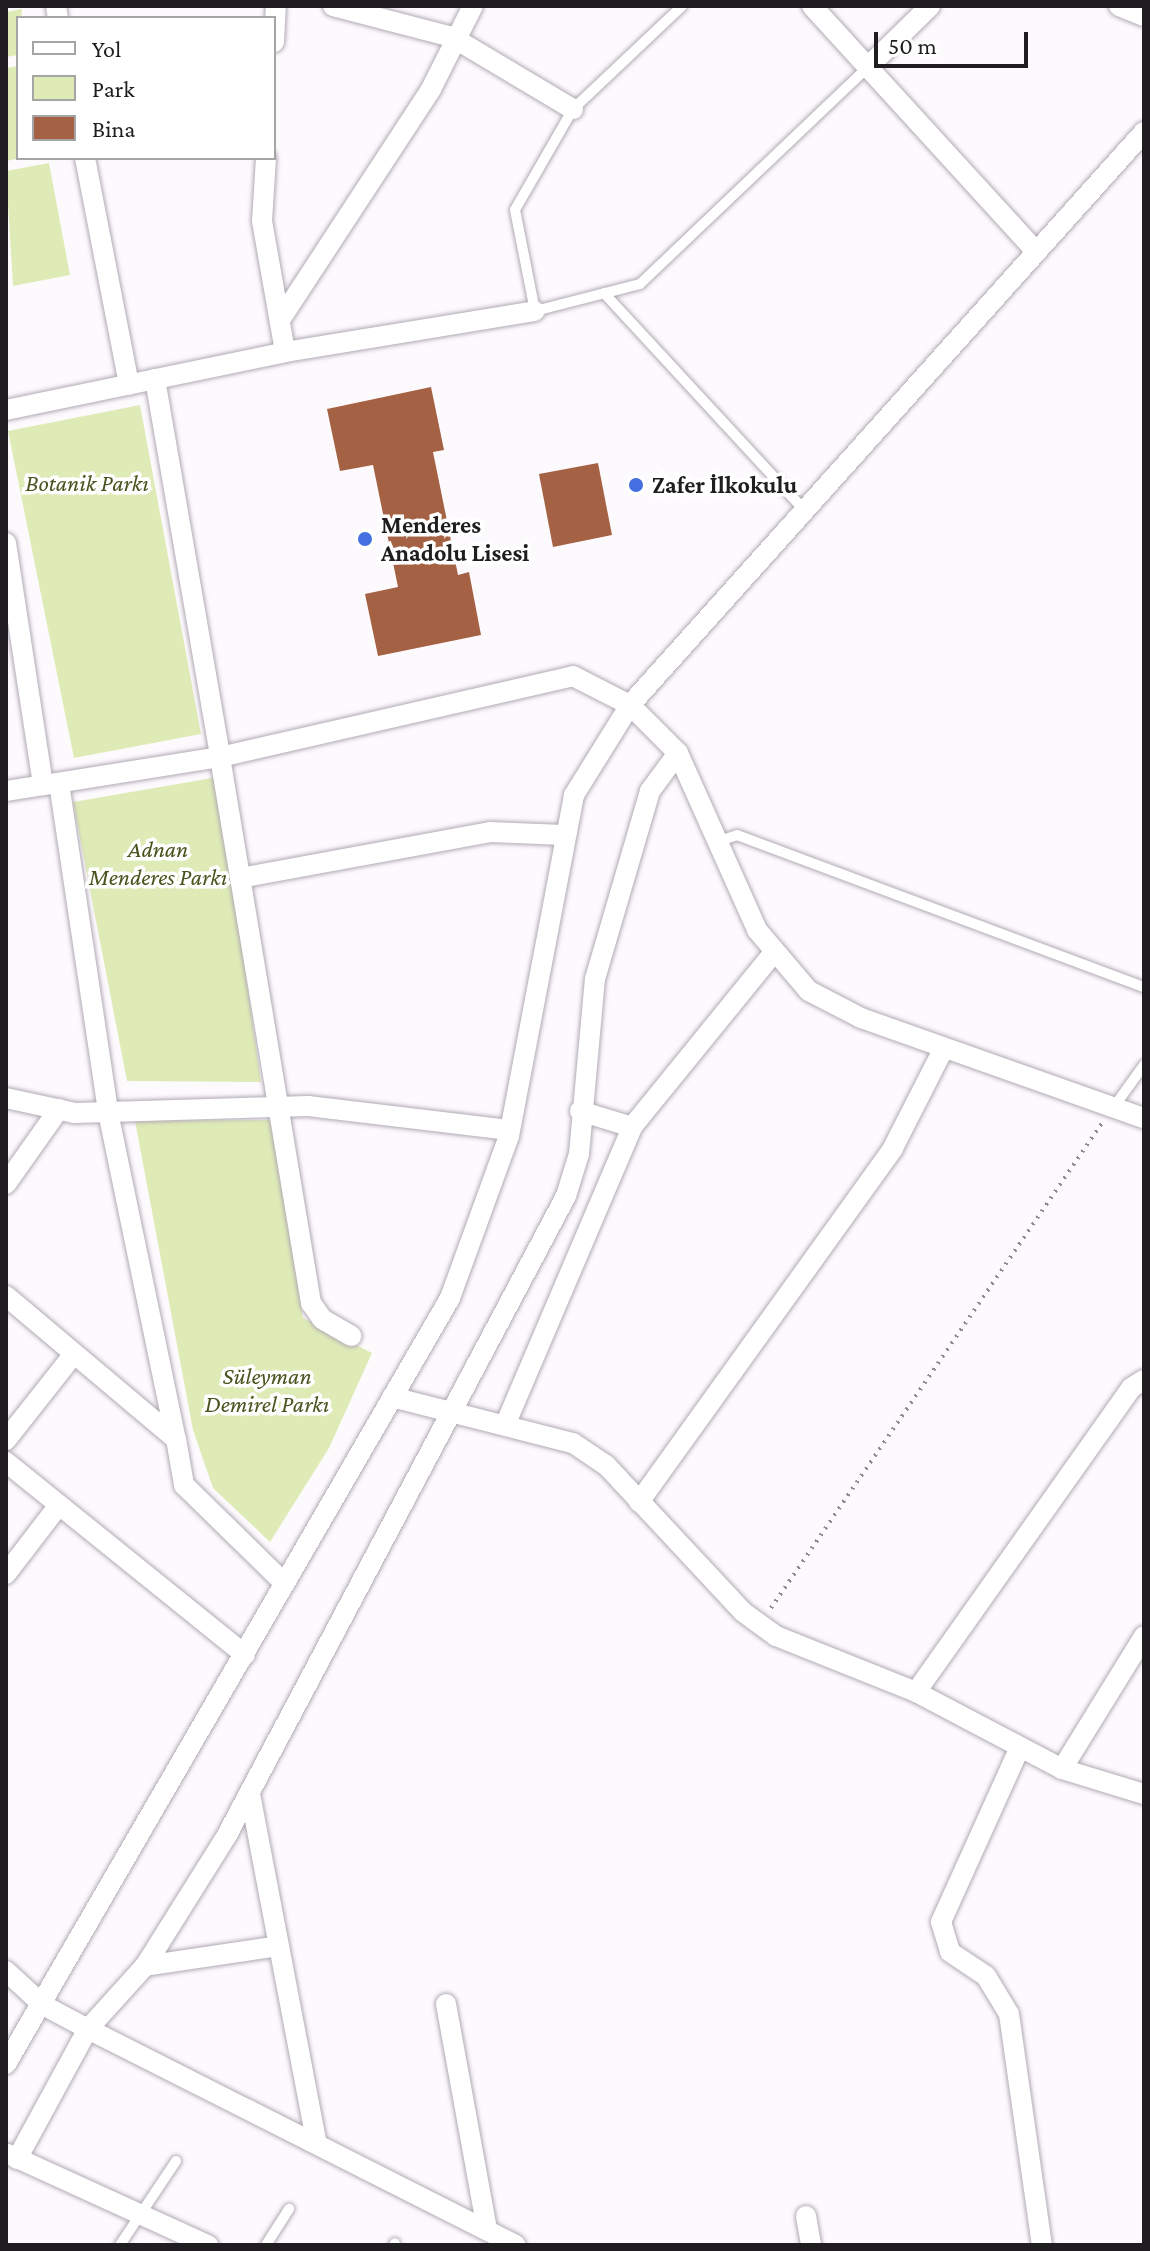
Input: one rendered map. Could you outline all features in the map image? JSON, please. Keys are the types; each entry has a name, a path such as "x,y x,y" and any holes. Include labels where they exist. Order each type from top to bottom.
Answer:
{"street":[{"path":"333,6 452,37 573,109"},
{"path":"280,320 431,89 452,37 473,6"},
{"path":"812,6 1034,249"},
{"path":"868,67 930,6"},
{"path":"1119,6 1144,16"},
{"path":"6,2064 43,2005 450,1298 510,1130 574,795 630,705 1034,249 1144,132"},
{"path":"85,160 129,385"},
{"path":"266,160 262,221 285,352"},
{"path":"6,410 285,352 535,311"},
{"path":"155,379 311,1303 322,1319 352,1336"},
{"path":"6,543 108,1112 184,1485 285,1584"},
{"path":"6,791 220,757 573,676 630,705 678,753 716,842 772,955 836,1008 1144,1118"},
{"path":"208,2245 12,2156 88,2029 145,1966 250,1794 566,1196 579,1154 580,1111 595,979 650,791 678,753"},
{"path":"240,878 490,832 564,835"},
{"path":"506,1423 632,1127 772,955"},
{"path":"639,1502 893,1148 944,1048"},
{"path":"6,1098 59,1109 108,1112 278,1107 510,1130"},
{"path":"6,1184 59,1109"},
{"path":"580,1111 632,1127"},
{"path":"6,1296 176,1439"},
{"path":"6,1440 74,1354"},
{"path":"916,1692 1131,1388 1144,1380"},
{"path":"392,1397 449,1414 506,1423 590,1453 759,1625 916,1692 1062,1769 1144,1794"},
{"path":"6,1462 245,1655"},
{"path":"6,1574 59,1505"},
{"path":"1062,1769 1144,1636"},
{"path":"1020,1747 941,1922 950,1952 986,1976 1009,2014 1042,2245"},
{"path":"250,1794 316,2141"},
{"path":"145,1966 279,1946"},
{"path":"6,1971 43,2005 516,2245"},
{"path":"446,2004 487,2230"},
{"path":"806,2216 811,2245"}],"lane":[{"path":"682,6 573,109 515,210 535,311 640,284 868,67"},
{"path":"604,293 803,509"},
{"path":"716,842 737,835 1144,987"},
{"path":"1113,1108 1144,1065"},
{"path":"120,2245 176,2161"},
{"path":"266,2245 289,2209"}],"path":[{"path":"759,1625 1113,1108"}],"green space":[{"path":"22,9 21,16 16,16 16,55 6,57 6,12"},
{"path":"16,66 16,159 6,161 6,68"},
{"path":"49,163 70,275 13,286 6,171"},
{"name":"Botanik Parkı","path":"140,405 201,734 74,758 8,431"},
{"name":"Adnan Menderes Parkı","path":"218,777 261,1082 127,1081 73,802"},
{"name":"Süleyman Demirel Parkı","path":"272,1120 303,1318 372,1353 329,1448 270,1542 213,1488 193,1430 135,1121"}],"building":[{"path":"431,387 444,450 433,452 458,575 469,572 481,635 378,656 365,594 398,587 373,465 340,471 327,409"},
{"path":"598,463 612,535 553,547 539,474"}],"place":[{"name":"Zafer İlkokulu","path":"636,485"},
{"name":"Menderes Anadolu Lisesi","path":"365,539"}]}
